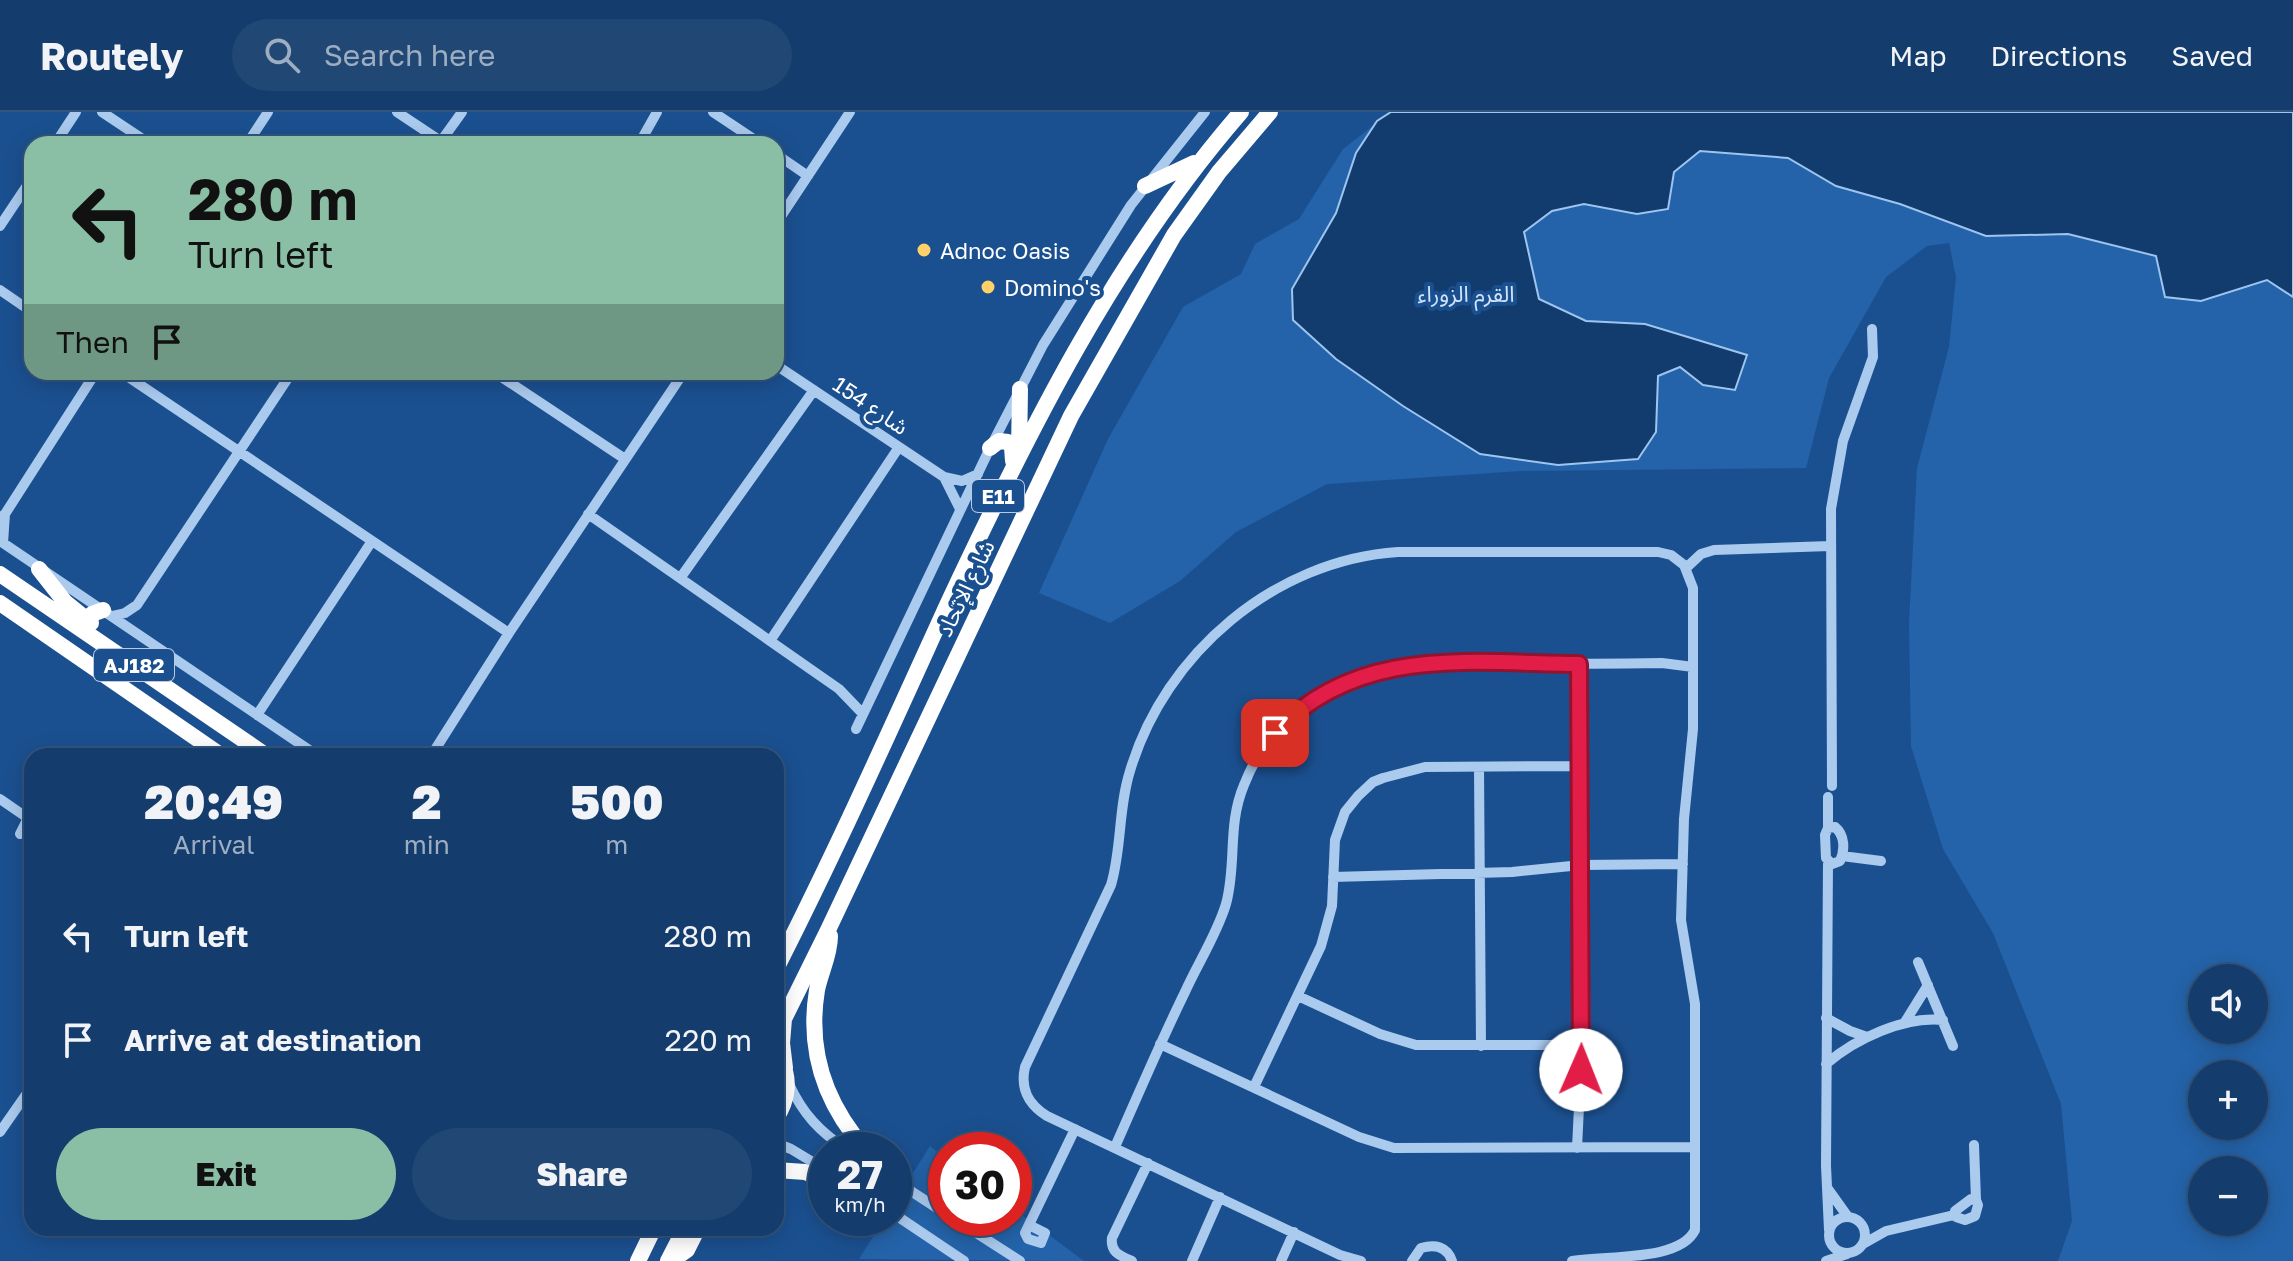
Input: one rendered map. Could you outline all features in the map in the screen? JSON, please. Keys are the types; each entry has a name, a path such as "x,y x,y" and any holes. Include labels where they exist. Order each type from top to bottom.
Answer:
{"highway":[{"name":"شارع الإتحاد","path":"784,954 1016,458 1113,284 1202,157 1241,112"},
{"name":"شارع الإتحاد","path":"784,1019 1071,416 1174,235 1219,172 1270,112"},
{"path":"1145,186 1180,172 1202,157"},
{"path":"1016,458 1020,389"},
{"path":"990,448 999,441 1008,442 1016,458"},
{"path":"39,569 65,602 90,623 161,671 165,678 164,686"},
{"name":"AJ182","path":"0,574 255,748"},
{"name":"AJ182","path":"0,603 210,748"},
{"path":"90,623 92,614 107,613"},
{"path":"784,934 793,919 807,909"},
{"path":"829,928 830,945 820,977 814,1016 817,1058 827,1094 852,1132"},
{"name":"شارع الإتحاد","path":"784,1058 787,1094 784,1101"},
{"path":"784,1069 786,1073"},
{"path":"784,1171 808,1173"},
{"path":"639,1236 639,1259"},
{"path":"639,1259 650,1236"},
{"path":"670,1261 681,1236"},
{"path":"670,1261 687,1250 694,1236"}],"street":[{"path":"60,136 76,112"},
{"path":"102,112 138,136"},
{"path":"252,136 268,112"},
{"path":"397,112 433,136"},
{"path":"447,136 462,112"},
{"path":"449,136 468,112"},
{"path":"645,136 657,112"},
{"path":"646,136 664,112"},
{"path":"713,112 749,136"},
{"path":"784,212 850,112"},
{"path":"856,729 960,509 1051,332 1145,186 1205,112"},
{"path":"784,160 808,176"},
{"path":"0,226 24,190"},
{"path":"0,290 24,306"},
{"path":"1850,1253 1836,1250 1829,1234 1827,1187 1828,861 1825,835 1830,792 1830,546 1836,470 1873,357 1872,329"},
{"name":"شارع 154","path":"784,370 944,477 960,509"},
{"path":"91,380 3,516 1,542 306,748"},
{"path":"133,380 509,633"},
{"path":"135,631 137,605 287,380"},
{"path":"506,380 625,459"},
{"path":"436,748 679,380"},
{"path":"681,577 814,390"},
{"path":"770,641 899,447"},
{"path":"944,477 962,481 979,473"},
{"path":"588,514 839,689 863,714"},
{"path":"257,715 372,541"},
{"path":"1686,568 1701,554 1714,550 1830,546"},
{"path":"1361,1261 1340,1255 1047,1116 1031,1104 1023,1086 1025,1067 1111,885 1116,867 1124,790 1143,734 1179,673 1214,634 1246,609 1317,570 1376,554 1658,552 1676,558 1686,568 1693,588 1693,729 1684,819 1681,920 1695,1004 1696,1223 1693,1237 1680,1253 1660,1261 1578,1261"},
{"path":"107,613 125,613 137,605"},
{"path":"1115,1147 1225,905 1234,818 1242,788 1265,746 1297,710 1338,685 1390,669 1458,663 1662,663 1693,667"},
{"path":"1577,1148 1582,1045 1579,664"},
{"path":"839,689 853,693 874,690"},
{"path":"1254,1087 1326,933 1332,906 1333,850 1341,821 1351,804 1373,782 1425,767 1580,766"},
{"path":"1479,767 1481,1046"},
{"path":"0,799 24,816"},
{"path":"1828,828 1835,827 1840,832 1842,856 1837,863 1828,861"},
{"path":"20,834 24,828"},
{"path":"1842,856 1881,861"},
{"path":"1333,877 1480,874 1581,865 1683,864"},
{"path":"1918,962 1953,1046"},
{"path":"1905,1022 1928,985"},
{"path":"1298,996 1398,1041 1434,1046 1582,1045"},
{"path":"1826,1018 1869,1038"},
{"path":"1826,1064 1846,1047 1905,1022 1943,1020"},
{"path":"1160,1044 1359,1137 1394,1148 1695,1147"},
{"path":"786,1073 807,1118 821,1132"},
{"path":"0,1132 24,1098"},
{"path":"1032,1219 1075,1129"},
{"path":"1848,1217 1833,1223 1823,1261 1850,1253 1886,1231 1954,1215 1959,1219 1970,1219 1978,1211 1974,1145"},
{"path":"784,1146 808,1159"},
{"path":"1132,1261 1116,1253 1112,1238 1148,1163"},
{"path":"1827,1187 1848,1217 1862,1225 1886,1231"},
{"path":"1192,1261 1220,1197"},
{"path":"1862,1225 1863,1244"},
{"path":"912,1226 964,1261"},
{"path":"1281,1261 1294,1232"},
{"path":"981,1236 1020,1261"},
{"path":"1412,1261 1421,1248 1431,1245 1442,1247 1450,1254 1452,1261"}],"green space":[{"name":"القرم الزوراء","path":"1391,112 2293,112 2293,1261 2058,1261 2072,1221 2061,1104 1993,933 1943,849 1911,746 1909,623 1917,468 1949,347 1956,277 1949,243 1927,246 1886,277 1829,378 1806,468 1521,471 1327,484 1236,532 1180,581 1110,623 1039,593 1108,439 1183,307 1241,274 1255,244 1299,219 1343,149"},
{"path":"928,1149 928,1236 1032,1236 1032,1222 1084,1261 859,1259 874,1236 912,1236 912,1174"}],"shaded area":[{"path":"1391,112 2293,112 2293,297 2267,280 2201,301 2165,297 2156,256 2068,234 1986,236 1900,204 1836,186 1788,158 1700,151 1674,172 1668,209 1637,214 1584,204 1552,211 1524,232 1539,299 1586,321 1645,324 1747,355 1735,390 1703,385 1680,367 1658,376 1656,432 1638,459 1558,465 1480,454 1336,359 1293,320 1292,289 1336,213 1356,153 1377,121"}],"place":[{"name":"Adnoc Oasis","path":"924,250"},
{"name":"Domino's","path":"988,287"}],"route":[{"path":"1275,733 1297,710 1323,692 1352,679 1390,669 1435,663 1579,664 1581,1070"}]}
